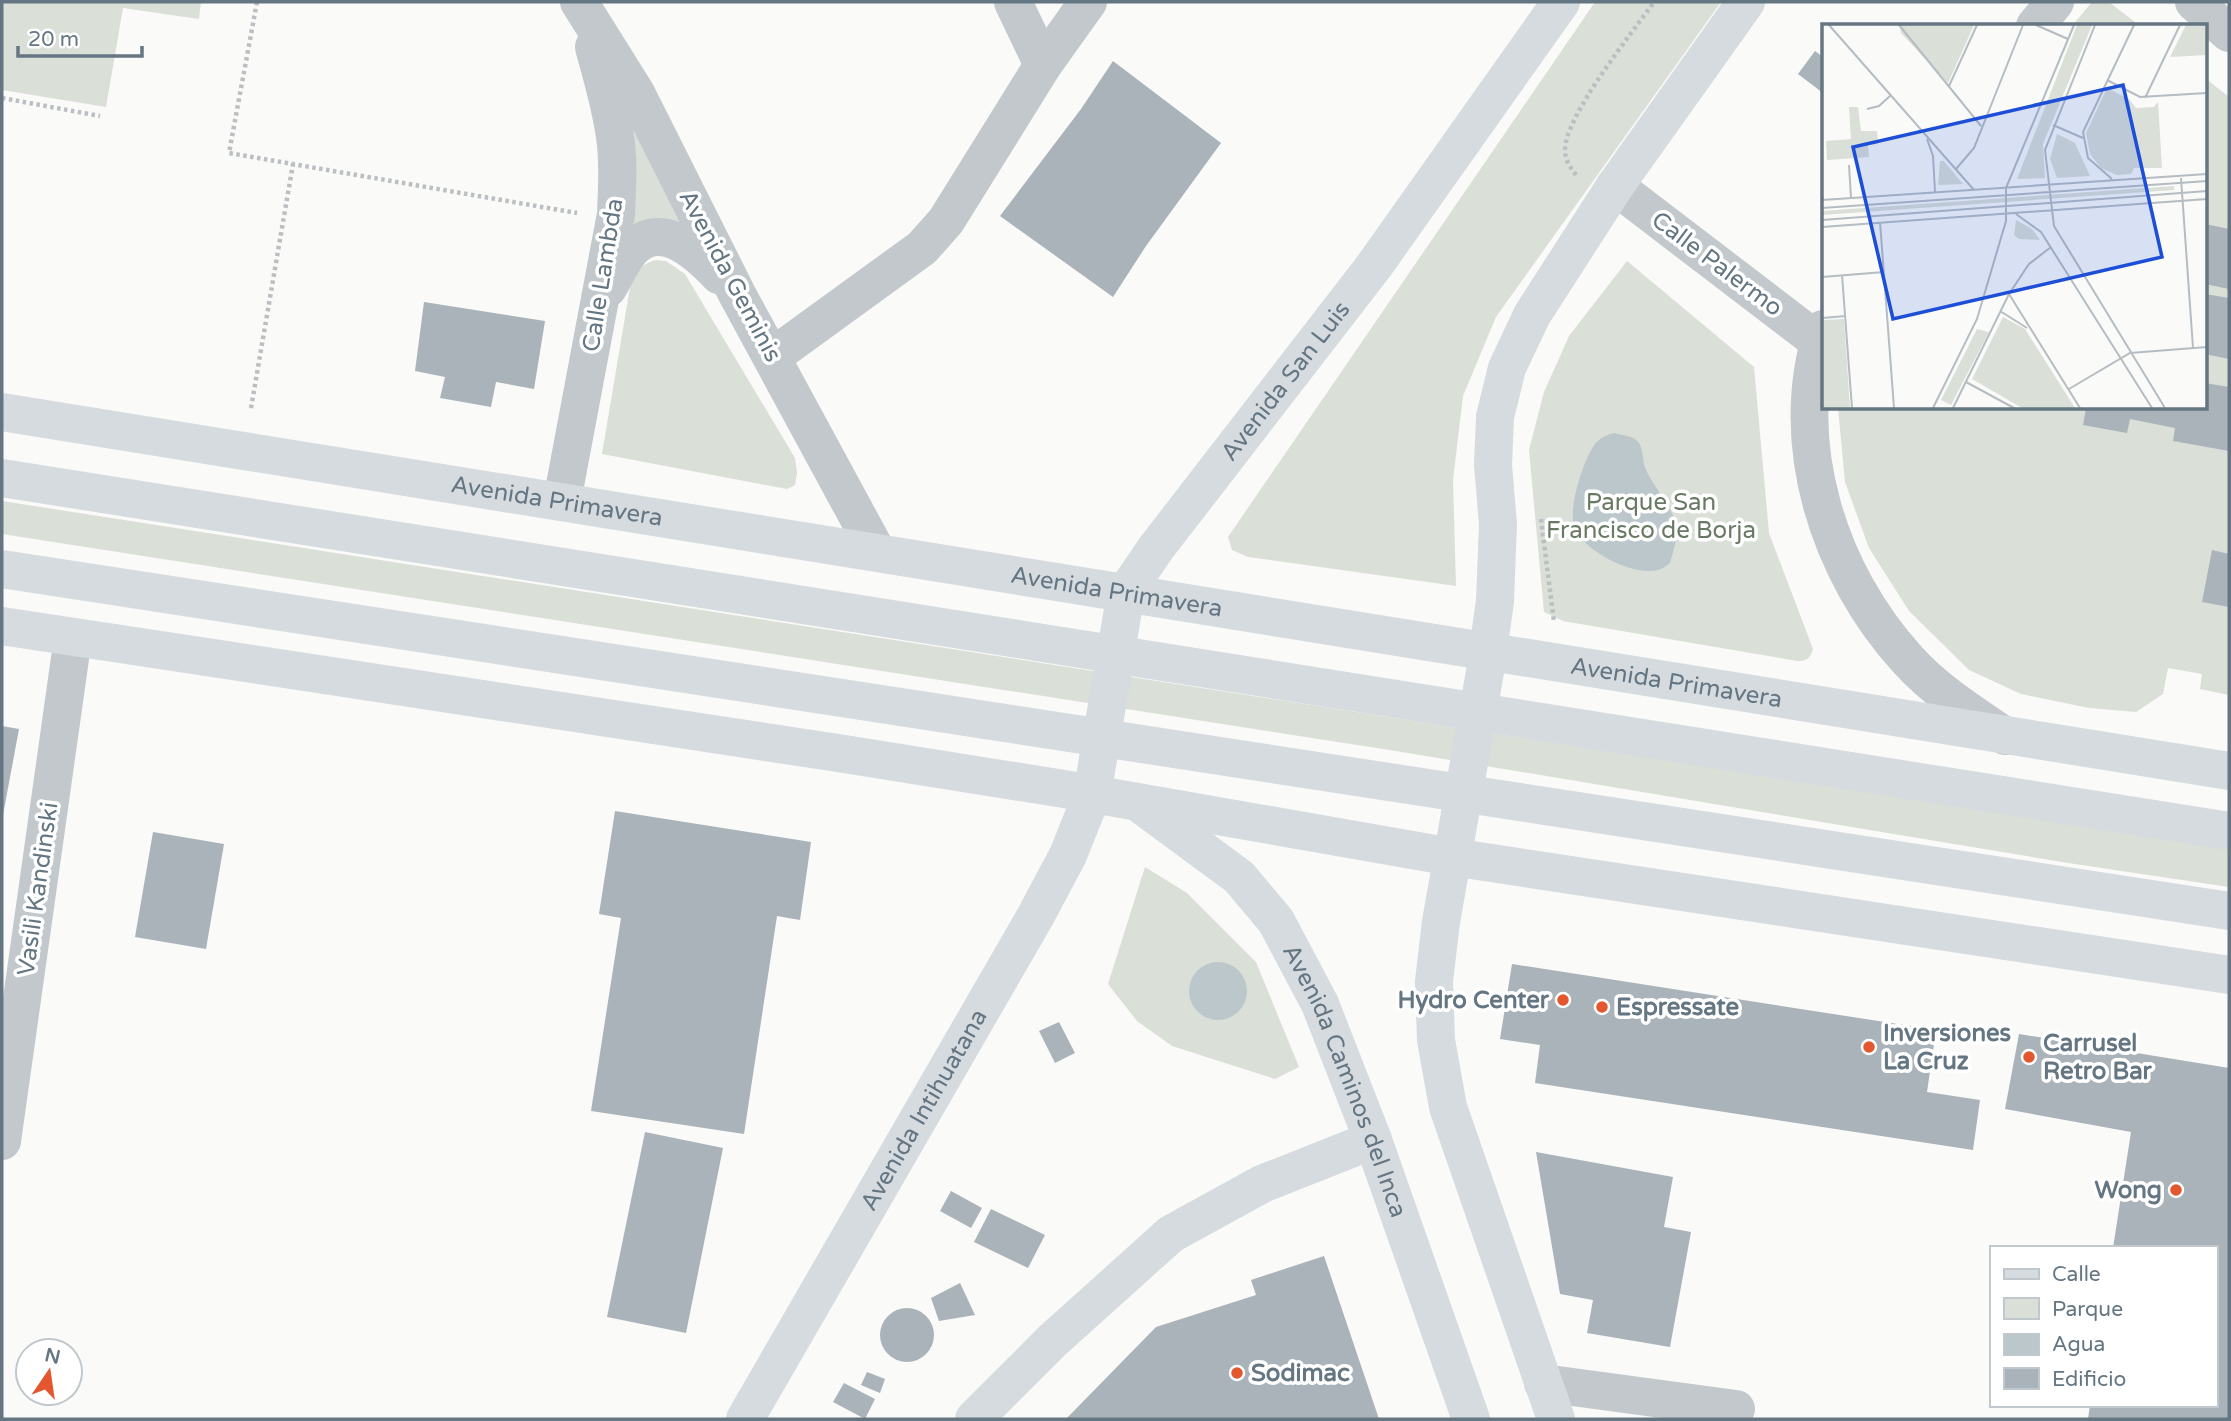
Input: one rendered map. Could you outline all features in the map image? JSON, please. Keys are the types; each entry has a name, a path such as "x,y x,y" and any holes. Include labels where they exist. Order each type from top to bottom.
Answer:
{"main road":[{"name":"Avenida San Luis","path":"1094,785 1124,603 1157,548 1374,266 1561,2"},
{"path":"1556,1419 1448,1107 1436,1040 1434,981 1495,601 1498,524 1493,465 1495,416 1507,368 1532,315 1615,186 1746,2"},
{"name":"Avenida Primavera","path":"2,412 877,552 1124,603 1486,662 2005,736 2229,772"},
{"path":"2,478 2229,831"},
{"path":"2,569 2229,911"},
{"path":"2,626 838,753 1094,785 1136,801 1454,847 2229,975"},
{"name":"Avenida Intihuatana","path":"745,1419 1035,917 1068,855 1094,785"},
{"name":"Avenida Caminos del Inca","path":"1136,801 1239,877 1276,921 1320,1004 1373,1140 1471,1419"},
{"path":"974,1419 1052,1340 1171,1234 1262,1184 1373,1140"}],"street":[{"path":"1013,2 1043,65"},
{"path":"772,356 922,248 946,221 1043,65 1088,2"},
{"path":"2037,24 2055,2"},
{"path":"2194,2 2229,33"},
{"name":"Calle Lambda","path":"562,501 616,214 618,174 606,89 581,5"},
{"name":"Avenida Geminis","path":"581,5 636,93 737,294 877,552"},
{"name":"Calle Palermo","path":"1615,186 1821,335"},
{"path":"599,302 630,251 643,241 664,237 679,240 693,250 737,294"},
{"path":"1821,335 1811,396 1812,454 1823,511 1843,565 1872,615 1908,660 1951,700 2005,736"},
{"name":"Vasili Kandinski","path":"2,1141 10,1033 73,637"},
{"path":"1543,1383 1736,1409"}],"path":[{"path":"257,2 229,153 572,213 616,214"},
{"path":"2,98 100,116"},
{"path":"251,408 293,164"}],"green space":[{"path":"2,2 201,2 199,19 123,8 106,107 2,90"},
{"path":"1595,2 1721,2 1496,317 1463,396 1453,480 1456,586 1248,557 1232,550 1228,537"},
{"path":"2092,2 2109,2 2137,24 2074,24"},
{"path":"2206,79 2229,97 2229,695 2200,689 2202,674 2168,668 2163,694 2136,712 2089,708 2021,694 1969,670 1909,611 1869,548 1845,482 1838,410 2206,410"},
{"path":"629,107 690,227 630,230"},
{"path":"656,260 666,261 685,274 795,458 795,485 787,489 602,454 630,287 639,270"},
{"name":"Parque San Francisco de Borja","path":"1627,261 1754,367 1769,533 1813,649 1806,660 1797,661 1563,621 1544,612 1529,450 1544,392 1569,336"},
{"path":"2,501 2229,848 2229,887 2068,863 1396,751 2,534"},
{"path":"1145,867 1187,893 1256,962 1299,1067 1275,1079 1172,1046 1137,1021 1108,984"}],"water":[{"path":"1614,433 1631,437 1639,443 1646,470 1676,523 1676,538 1670,563 1661,569 1638,570 1612,561 1588,545 1574,526 1575,496 1587,459 1598,441"},
{"path":"1212,962 1224,962 1239,970 1247,985 1247,997 1239,1012 1224,1020 1212,1020 1197,1012 1189,997 1189,985 1197,970"}],"building":[{"path":"1815,51 1822,56 1822,92 1798,74"},
{"path":"1113,61 1221,143 1146,246 1113,297 1000,216 1081,109"},
{"path":"2206,224 2229,229 2229,289 2206,284"},
{"path":"2206,294 2229,298 2229,359 2206,354"},
{"path":"424,302 545,321 534,389 496,382 491,407 440,398 445,377 415,371"},
{"path":"2206,383 2229,387 2229,451 2173,441 2175,428 2130,419 2127,433 2083,425 2086,410 2206,410"},
{"path":"2212,550 2229,554 2229,607 2202,602"},
{"path":"2,726 19,729 3,815 2,815"},
{"path":"615,811 811,842 800,920 777,916 744,1134 591,1111 621,918 599,914"},
{"path":"153,832 224,844 206,949 135,937"},
{"path":"1512,964 1936,1030 1927,1092 1980,1100 1973,1150 1535,1083 1540,1045 1500,1039"},
{"path":"1059,1022 1075,1053 1055,1063 1039,1031"},
{"name":"Wong","path":"2019,1034 2229,1068 2229,1419 2088,1419 2090,1407 2217,1407 2217,1246 2113,1246 2131,1132 2005,1109"},
{"path":"645,1132 723,1148 686,1333 607,1317"},
{"path":"1536,1152 1673,1177 1664,1227 1691,1232 1670,1347 1587,1333 1593,1300 1560,1294"},
{"path":"951,1191 982,1208 971,1228 940,1211"},
{"path":"991,1209 1045,1235 1028,1268 974,1242"},
{"name":"Sodimac","path":"1324,1256 1379,1419 1066,1419 1156,1327 1256,1295 1251,1280"},
{"path":"960,1283 975,1315 939,1321 931,1298"},
{"path":"907,1308 926,1316 934,1335 926,1354 907,1362 888,1354 880,1335 888,1316"},
{"path":"867,1372 885,1379 880,1393 861,1385"},
{"path":"844,1383 875,1399 865,1419 833,1402"}],"place":[{"name":"Hydro Center","path":"1563,1000"},
{"name":"Espressate","path":"1602,1007"},
{"name":"Inversiones La Cruz","path":"1869,1047"},
{"name":"Carrusel Retro Bar","path":"2029,1057"},
{"name":"Wong","path":"2176,1190"},
{"name":"Sodimac","path":"1237,1373"}]}
